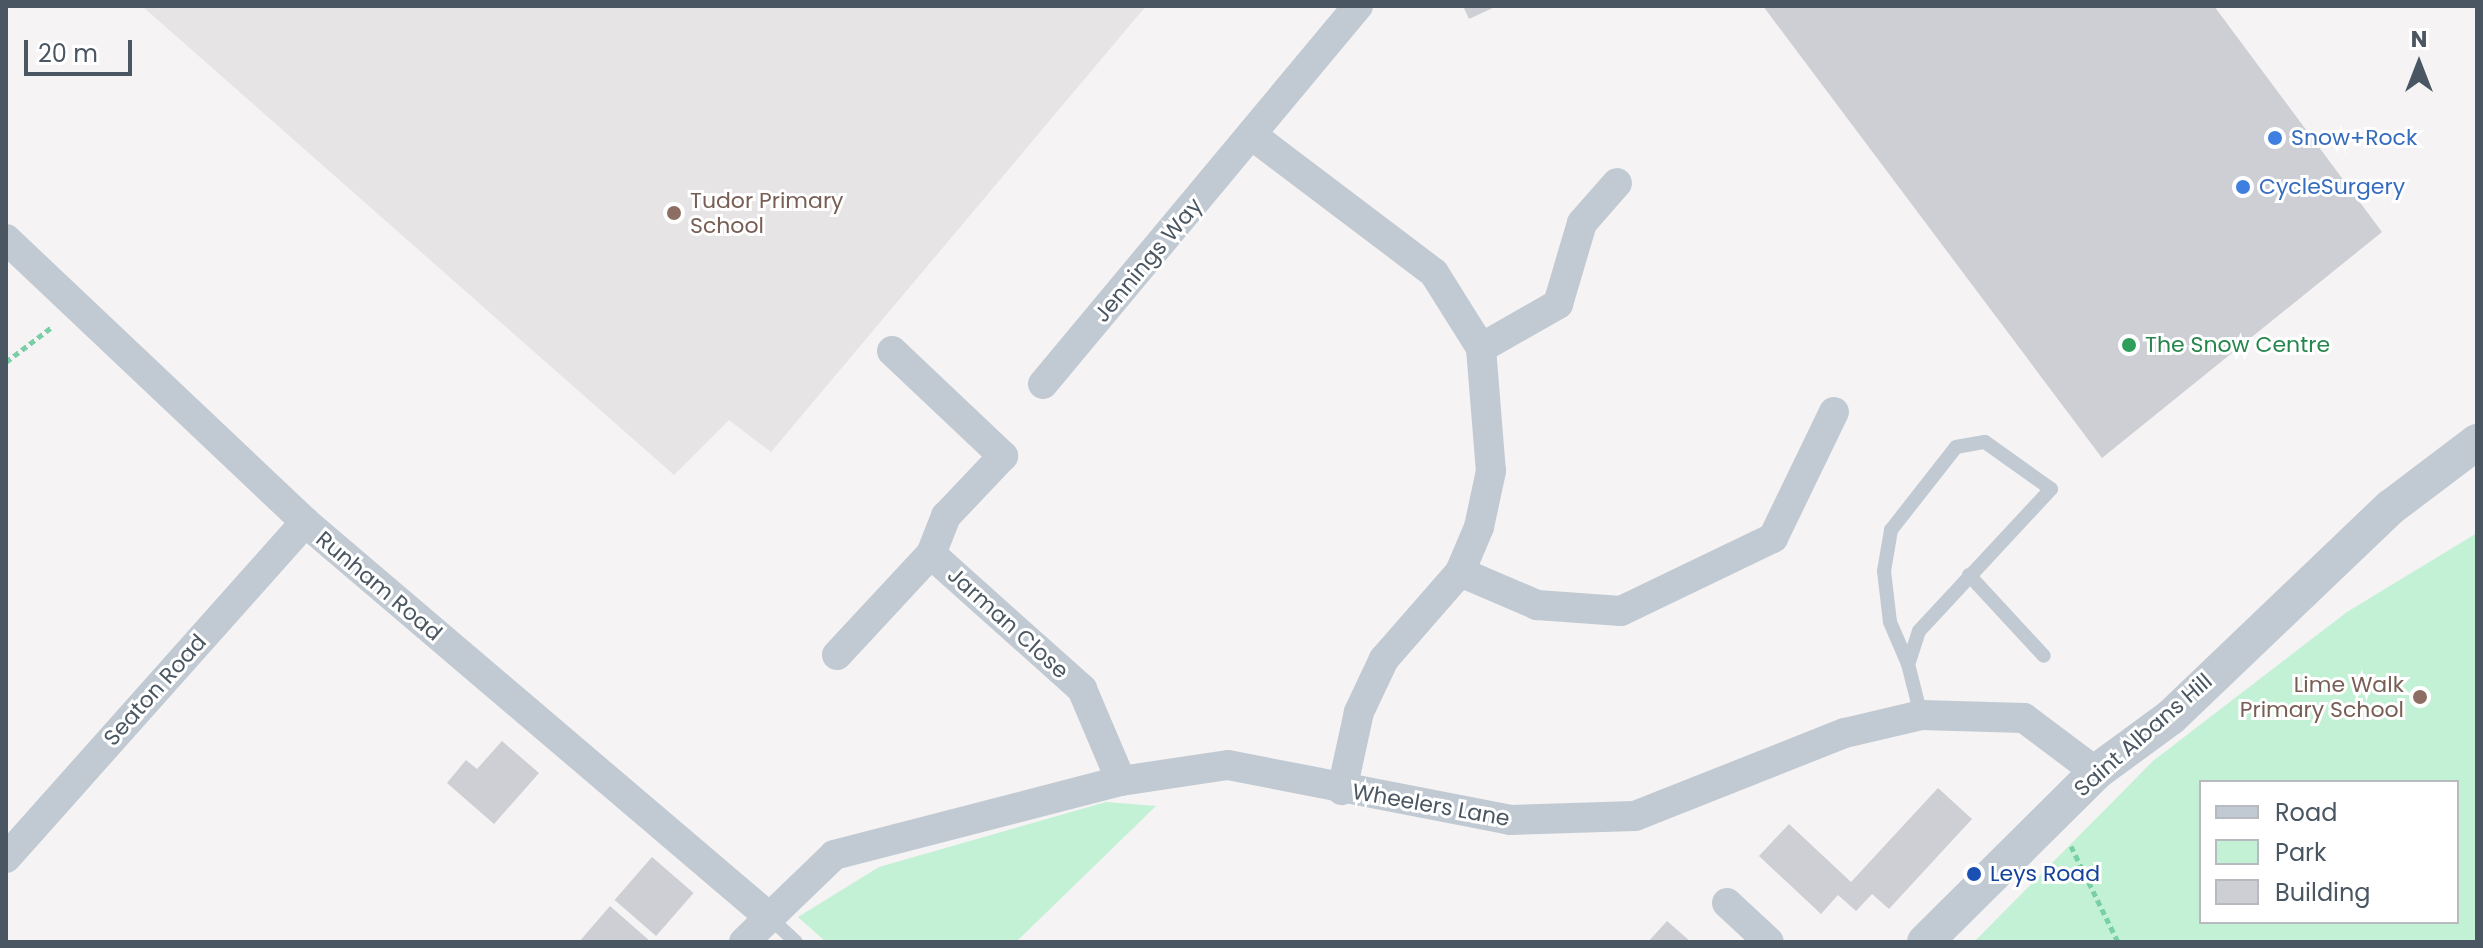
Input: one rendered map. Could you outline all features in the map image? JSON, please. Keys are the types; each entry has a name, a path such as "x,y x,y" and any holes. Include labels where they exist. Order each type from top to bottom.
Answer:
{"street":[{"name":"Jennings Way","path":"1043,384 1253,136 1358,6"},
{"path":"1253,136 1434,273 1481,348 1491,471 1460,572 1384,659 1359,712 1342,790"},
{"path":"1481,348 1558,304 1582,223 1617,183"},
{"name":"Runham Road","path":"6,239 305,522 768,916"},
{"name":"Jarman Close","path":"837,655 931,554 946,516 1003,456 892,351"},
{"path":"1460,572 1537,605 1621,611 1773,538 1834,412"},
{"name":"Saint Albans Hill","path":"1925,942 2096,772 2171,717 2391,507 2477,442"},
{"name":"Seaton Road","path":"6,858 305,522"},
{"name":"Jarman Close","path":"931,554 1082,689 1121,781"},
{"name":"Wheelers Lane","path":"744,942 834,855 1121,781 1228,765 1342,790 1510,820 1635,816 1845,733 1921,715 2024,718 2096,772"},
{"path":"1727,903 1769,942"}],"lane":[{"path":"1908,664 1919,631 2051,489 1985,442 1956,447 1891,530 1884,571 1890,622 1908,664 1921,715"},
{"path":"1969,575 2044,656"},
{"path":"768,916 796,942"}],"path":[{"path":"6,362 78,307"},
{"path":"2054,813 2118,942"}],"shaded area":[{"name":"Tudor Primary School","path":"142,6 1146,6 771,452 729,420 674,475"}],"green space":[{"path":"2477,533 2477,942 1974,942 2153,761 2347,612"},
{"path":"1106,802 1156,806 1016,942 826,942 798,917 879,867"}],"building":[{"path":"1463,6 1497,6 1469,19"},
{"name":"The Snow Centre","path":"1763,6 2214,6 2382,232 2102,458"},
{"path":"502,741 539,773 494,824 447,783 466,760 477,769"},
{"path":"1938,788 1972,819 1889,909 1872,894 1856,911 1838,895 1821,914 1759,856 1789,824 1851,882"},
{"path":"652,857 694,893 656,936 615,900"},
{"path":"610,906 651,942 579,942"},
{"path":"1667,921 1691,942 1648,942"}],"place":[{"name":"Snow+Rock","path":"2275,138"},
{"name":"CycleSurgery","path":"2243,187"},
{"name":"Tudor Primary School","path":"674,213"},
{"name":"The Snow Centre","path":"2129,345"},
{"name":"Lime Walk Primary School","path":"2420,697"},
{"name":"Leys Road","path":"1974,874"}]}
